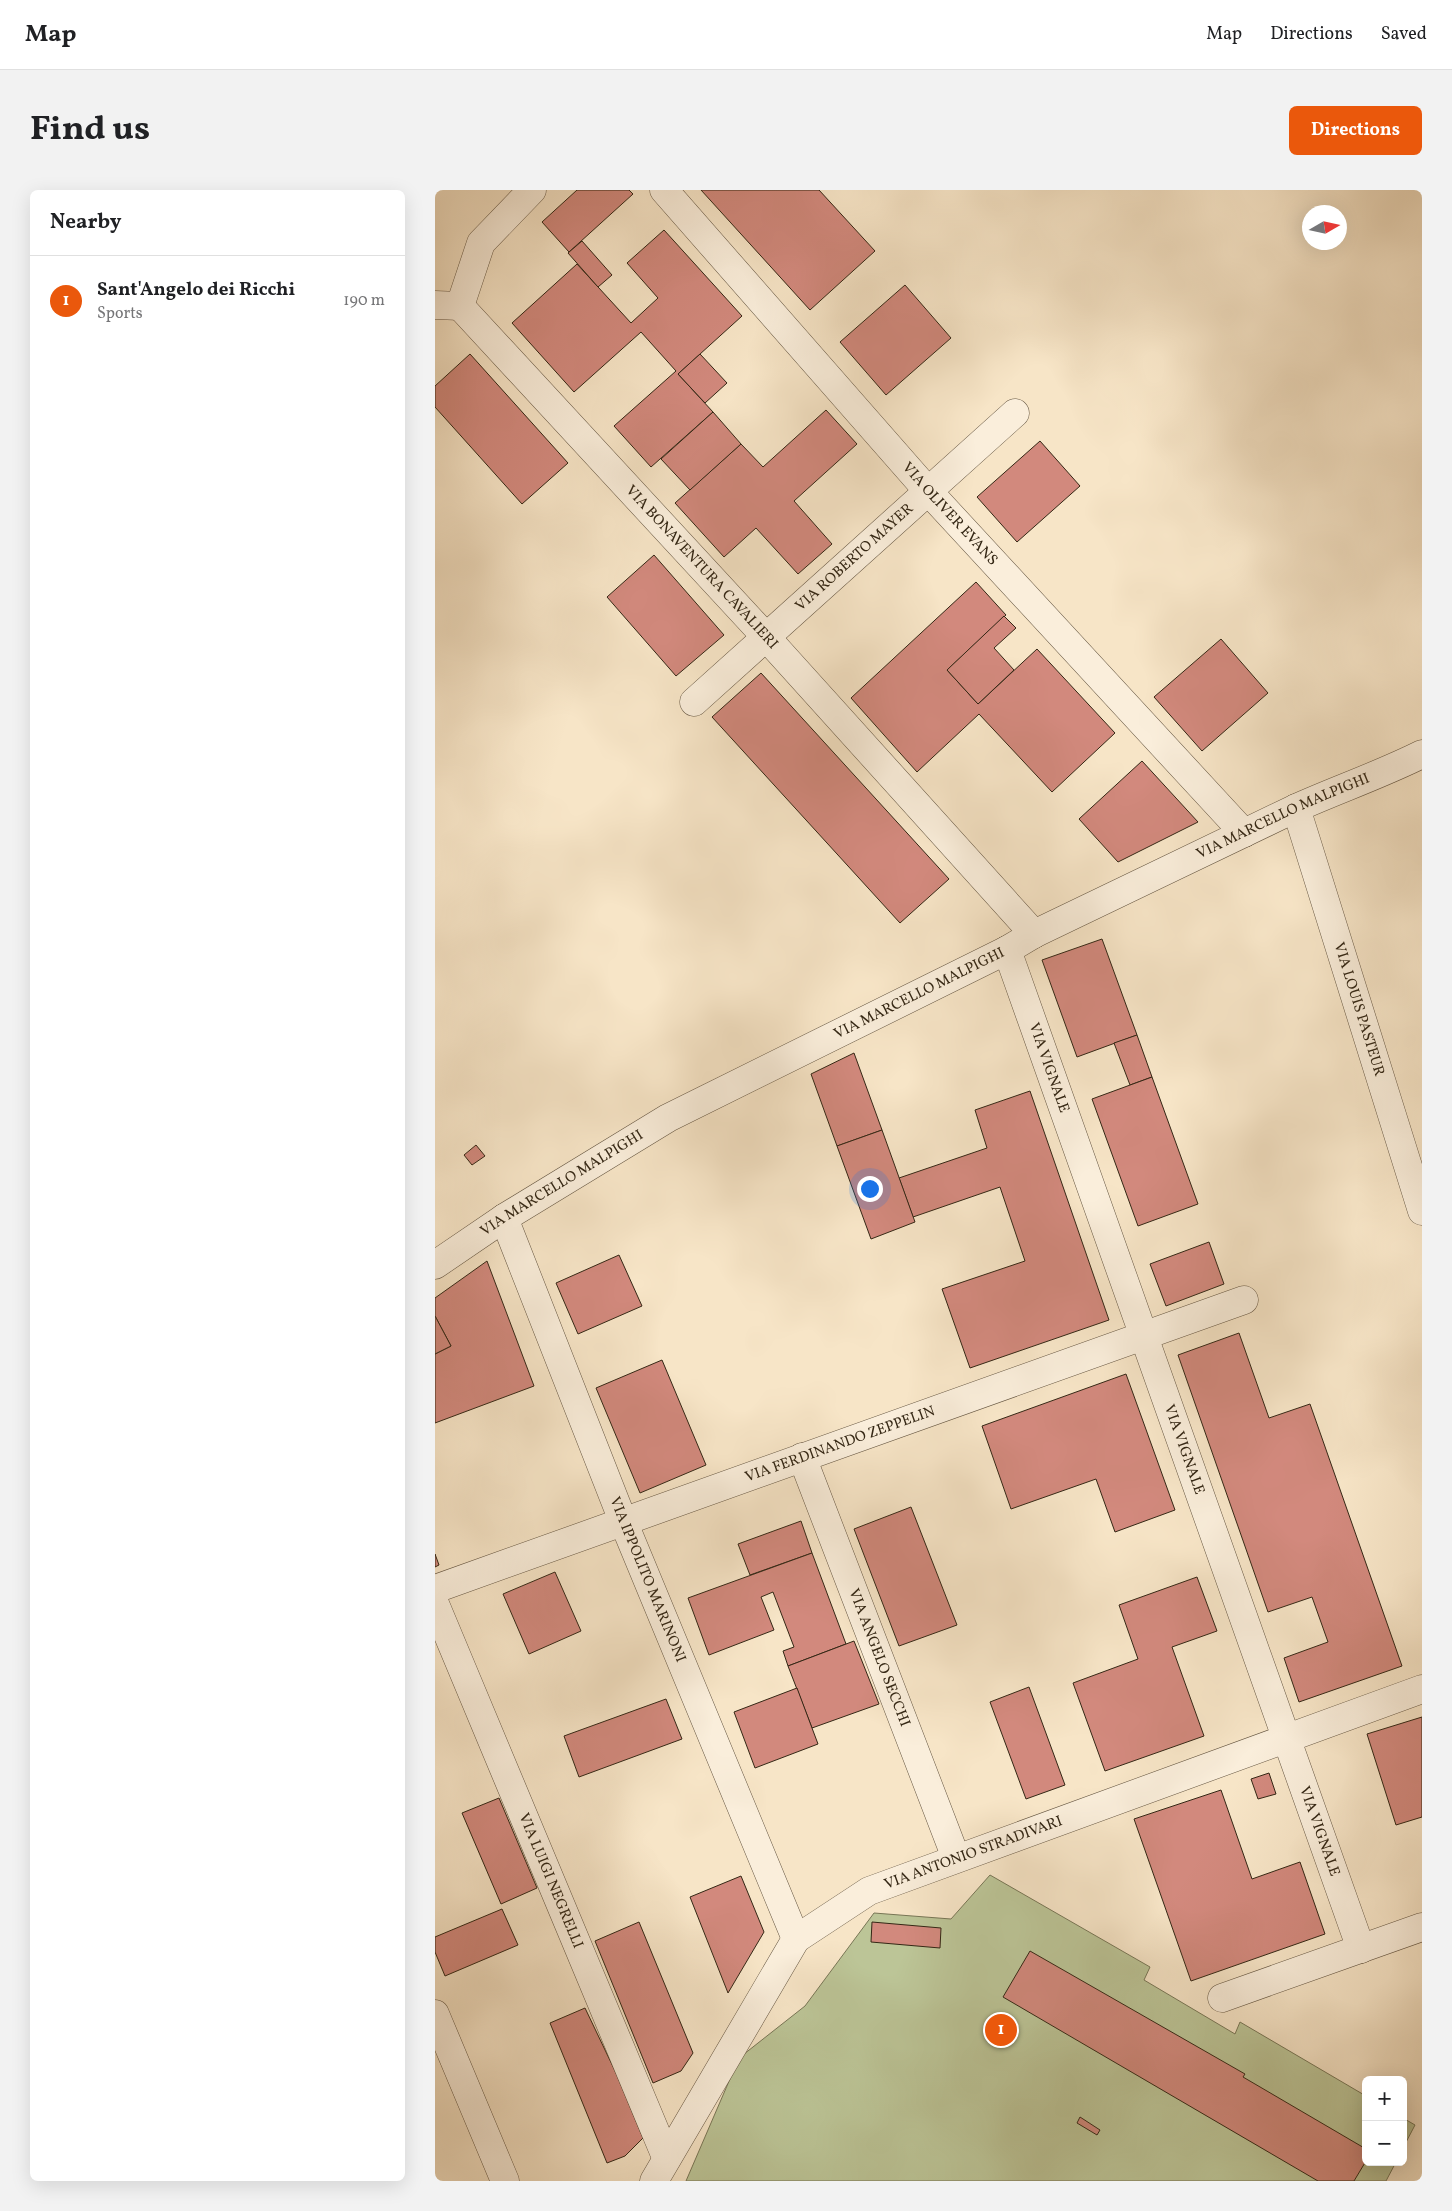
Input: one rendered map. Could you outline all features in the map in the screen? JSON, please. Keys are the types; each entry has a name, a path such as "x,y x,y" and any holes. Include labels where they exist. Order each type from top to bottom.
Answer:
{"street":[{"name":"VIA BONAVENTURA CAVALIERI","path":"531,190 481,243 448,305 766,637 1035,934"},
{"name":"VIA OLIVER EVANS","path":"664,190 928,491 1244,833"},
{"name":"VIA ROBERTO MAYER","path":"694,702 1015,413"},
{"name":"VIA MARCELLO MALPIGHI","path":"435,1265 503,1218 668,1118 1007,950 1035,934 1244,833 1296,808 1390,770 1422,754"},
{"name":"VIA LOUIS PASTEUR","path":"1296,808 1422,1211"},
{"name":"VIA VIGNALE","path":"1007,950 1361,1949"},
{"name":"VIA IPPOLITO MARINONI","path":"503,1218 623,1521 796,1940"},
{"name":"VIA FERDINANDO ZEPPELIN","path":"435,1589 1144,1334 1244,1300"},
{"name":"VIA ANGELO SECCHI","path":"802,1457 956,1858"},
{"name":"VIA LUIGI NEGRELLI","path":"435,1604 666,2157"},
{"name":"VIA ANTONIO STRADIVARI","path":"654,2181 666,2157 796,1940 869,1891 1422,1689"},
{"path":"1222,1998 1422,1928"},
{"path":"435,2014 505,2181"}],"green space":[{"path":"990,1875 1150,1967 1144,1980 1235,2034 1240,2022 1362,2094 1362,2166 1394,2166 1386,2181 686,2181 739,2058 805,2006 874,1913 951,1919"},
{"path":"1407,2120 1415,2125 1407,2140"}],"building":[{"path":"577,190 629,190 633,194 569,252 542,222"},
{"path":"701,190 819,190 875,251 810,310"},
{"path":"664,230 742,316 678,374 713,412 651,467 614,426 676,371 641,332 574,392 512,323 577,264 631,323 658,298 627,263"},
{"path":"582,241 612,275 598,287 568,253"},
{"path":"905,285 951,338 886,395 840,342"},
{"path":"470,354 568,463 522,504 435,407 435,386"},
{"path":"700,354 727,383 705,403 678,374"},
{"path":"826,410 857,444 794,501 832,544 798,574 756,528 724,557 675,503 741,444 763,467"},
{"path":"713,412 741,444 690,490 661,459"},
{"path":"1040,441 1080,486 1017,542 977,497"},
{"path":"654,555 724,635 676,676 607,597"},
{"path":"976,582 1006,615 947,670 978,704 1037,649 1115,733 1052,792 979,714 917,772 851,698"},
{"path":"1004,616 1016,628 994,648 1014,670 978,704 947,670"},
{"path":"1221,639 1268,693 1202,751 1154,697"},
{"path":"761,673 949,879 900,923 712,717"},
{"path":"1142,761 1198,822 1118,862 1079,819"},
{"path":"1102,939 1137,1035 1077,1057 1042,960"},
{"path":"1137,1035 1152,1077 1130,1085 1114,1043"},
{"path":"854,1053 882,1130 837,1146 811,1074"},
{"path":"1152,1077 1198,1204 1138,1226 1092,1099"},
{"path":"1030,1091 1109,1320 970,1368 942,1289 1025,1261 1000,1187 913,1217 899,1178 987,1148 975,1110"},
{"path":"882,1130 915,1222 871,1239 837,1146"},
{"path":"476,1145 485,1156 472,1165 464,1155"},
{"path":"1209,1242 1224,1284 1166,1306 1150,1264"},
{"path":"619,1255 642,1306 578,1334 556,1283"},
{"path":"487,1261 534,1386 435,1423 435,1354 451,1346 435,1316 435,1298"},
{"path":"435,1316 451,1346 435,1354"},
{"path":"1239,1333 1269,1418 1310,1404 1402,1666 1299,1702 1284,1658 1328,1642 1312,1597 1268,1612 1178,1355"},
{"path":"662,1360 706,1465 640,1493 596,1388"},
{"path":"1126,1374 1175,1510 1115,1532 1096,1479 1011,1509 982,1426"},
{"path":"911,1507 957,1625 899,1646 854,1529"},
{"path":"801,1521 812,1553 750,1575 738,1544"},
{"path":"812,1553 846,1644 788,1666 783,1651 794,1647 773,1592 761,1597 774,1630 709,1655 688,1598"},
{"path":"435,1554 439,1565 435,1567"},
{"path":"555,1572 581,1631 529,1654 503,1594"},
{"path":"1197,1577 1217,1631 1172,1647 1204,1736 1105,1771 1073,1683 1138,1659 1119,1605"},
{"path":"854,1641 879,1704 812,1728 788,1666"},
{"path":"1029,1687 1065,1785 1026,1799 990,1702"},
{"path":"797,1688 818,1744 755,1768 734,1712"},
{"path":"666,1699 682,1739 579,1777 564,1736"},
{"path":"1422,1717 1422,1817 1396,1825 1367,1734"},
{"path":"1269,1773 1276,1794 1258,1799 1251,1779"},
{"path":"1221,1790 1252,1879 1300,1862 1325,1934 1191,1981 1134,1819"},
{"path":"499,1798 537,1888 501,1904 462,1813"},
{"path":"741,1876 764,1932 728,1993 690,1897"},
{"path":"502,1909 518,1945 445,1976 435,1952 435,1937"},
{"path":"639,1922 693,2053 681,2071 653,2083 595,1941"},
{"path":"872,1922 941,1928 940,1948 871,1942"},
{"path":"1030,1951 1245,2074 1243,2077 1362,2147 1363,2166 1354,2181 1318,2181 1003,1997"},
{"path":"585,2008 616,2073 643,2138 625,2156 607,2163 550,2023"},
{"path":"1080,2117 1100,2130 1097,2135 1077,2123"}],"place":[{"name":"Sant'Angelo dei Ricchi","path":"1001,2030"}]}
